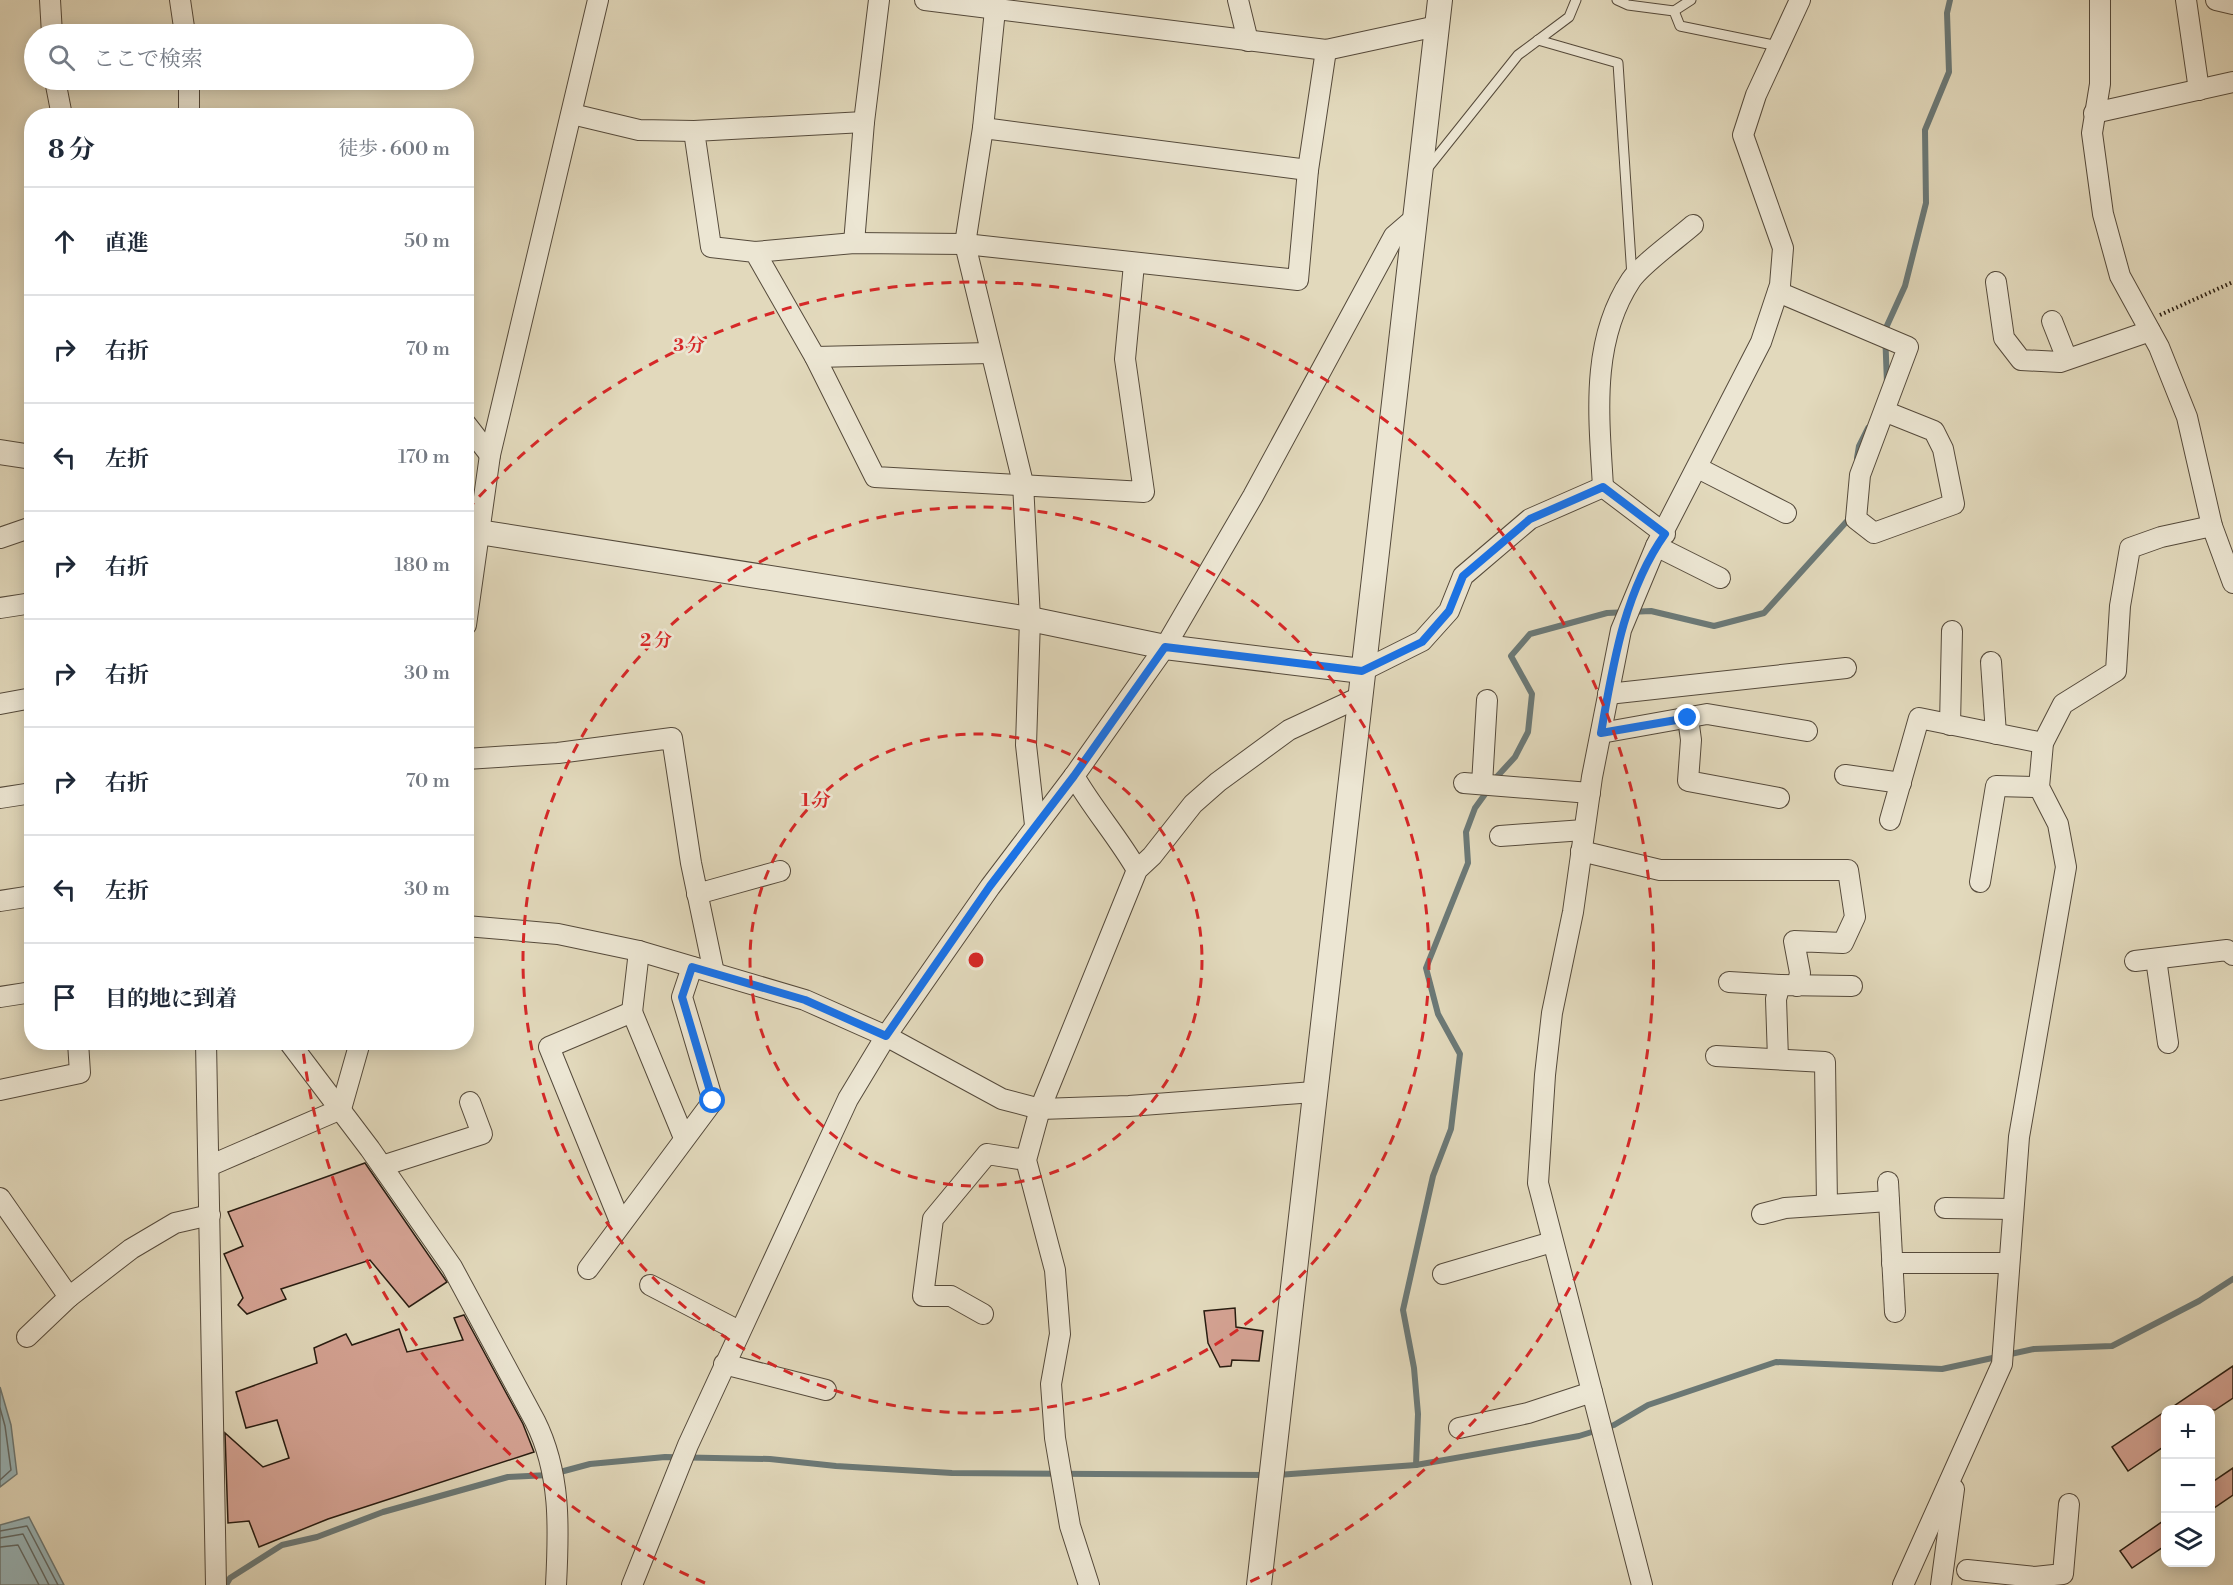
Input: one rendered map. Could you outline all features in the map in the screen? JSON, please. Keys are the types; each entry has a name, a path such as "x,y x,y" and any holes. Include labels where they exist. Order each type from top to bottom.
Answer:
{"street":[{"path":"50,0 51,24"},
{"path":"598,0 474,531 1030,619 1165,647 1362,671 1422,642 1449,611 1463,576 1530,519 1603,487"},
{"path":"854,243 864,122 879,0"},
{"path":"925,0 996,5 1326,50 1437,26"},
{"path":"1238,0 1248,41"},
{"path":"1259,1585 1440,0"},
{"path":"1642,1585 1538,1183 1545,1075 1552,1013 1573,912 1590,792 1621,630 1660,540 1761,342 1778,292 1783,248 1743,135 1756,95 1800,0"},
{"path":"2100,0 2100,84 2092,133 2103,214 2120,276 2147,326 2187,417 2212,526 2233,583"},
{"path":"2186,0 2199,90"},
{"path":"2216,0 2233,3"},
{"path":"178,1 183,24"},
{"path":"996,5 983,128 965,244 1023,483 1030,619 1026,745 1035,825"},
{"path":"694,131 711,247 755,252 854,243 965,244 1298,280 1308,170 1326,50"},
{"path":"2094,113 2233,82"},
{"path":"58,90 61,108"},
{"path":"189,90 189,108"},
{"path":"572,114 639,130 694,131 864,122"},
{"path":"983,128 1308,170"},
{"path":"632,1585 688,1445 724,1364 848,1099 886,1036 1035,825 1074,776 1165,647 1253,496 1394,236 1416,217"},
{"path":"1693,225 1632,279 1607,330 1597,394 1603,487 1660,540 1720,578"},
{"path":"755,252 815,357 875,477 1023,483 1144,492 1125,359 1134,264"},
{"path":"1996,282 2004,338 2021,360 2060,362 2147,326"},
{"path":"1778,292 1908,346 1860,475 1856,519 1874,533 1954,504 1943,448 1934,431 1884,411"},
{"path":"2052,321 2067,359"},
{"path":"815,357 990,353"},
{"path":"474,434 490,455"},
{"path":"0,452 24,456"},
{"path":"1698,468 1786,513"},
{"path":"1903,1585 1908,1570 1956,1472 2002,1364 2019,1137 2066,867 2058,824 2039,787 2043,743 2063,704 2116,671 2120,606 2130,548 2161,537 2212,526"},
{"path":"0,538 24,530"},
{"path":"0,608 24,604"},
{"path":"1950,725 1952,630"},
{"path":"1991,662 1996,734"},
{"path":"1608,693 1846,668"},
{"path":"1089,1585 1070,1526 1055,1438 1051,1384 1060,1334 1054,1270 1026,1160 1040,1109 1137,870 1193,804 1218,782 1289,730 1360,697"},
{"path":"0,704 24,700"},
{"path":"1487,700 1473,783 1590,792"},
{"path":"1601,733 1707,714 1807,731"},
{"path":"1688,718 1691,740 1688,782 1779,798"},
{"path":"1890,820 1919,718 2043,743"},
{"path":"474,758 558,753 672,738 697,894 714,973"},
{"path":"1845,775 1901,783"},
{"path":"1074,776 1089,803 1120,841 1137,870"},
{"path":"1980,882 1996,786 2039,787"},
{"path":"0,798 24,794"},
{"path":"1500,836 1584,830"},
{"path":"1581,851 1660,870 1848,870 1855,917 1843,943 1794,941 1800,973 1776,999 1778,1059"},
{"path":"697,894 780,871"},
{"path":"0,901 24,897"},
{"path":"474,927 558,934 639,951 805,1000 886,1036 1002,1099 1040,1109 1129,1106 1314,1092"},
{"path":"2135,961 2227,950 2233,955"},
{"path":"639,951 632,1012 684,1138"},
{"path":"2156,959 2168,1043"},
{"path":"588,1269 713,1101 682,997 692,967"},
{"path":"1729,982 1852,986"},
{"path":"0,997 24,993"},
{"path":"621,1224 549,1047 632,1012"},
{"path":"0,1090 80,1073 79,1050"},
{"path":"206,1050 216,1585"},
{"path":"295,1050 341,1109 452,1267 510,1370 547,1445 557,1492 556,1585"},
{"path":"341,1109 358,1050"},
{"path":"1716,1056 1825,1062 1827,1205"},
{"path":"382,1166 482,1134 470,1102"},
{"path":"209,1166 341,1109"},
{"path":"983,1314 951,1296 922,1296 933,1219 987,1154 1026,1160"},
{"path":"1762,1214 1785,1208 1827,1205 1888,1192 1895,1312"},
{"path":"0,1198 69,1297"},
{"path":"1945,1208 2012,1209"},
{"path":"27,1337 69,1297 131,1249 175,1223 210,1215"},
{"path":"1443,1274 1552,1242"},
{"path":"1892,1263 2010,1263"},
{"path":"650,1285 739,1331"},
{"path":"724,1364 826,1390"},
{"path":"1459,1428 1528,1413 1592,1392"},
{"path":"1941,1585 1956,1472"},
{"path":"1967,1570 2035,1581 2069,1579 2069,1504"}],"lane":[{"path":"1421,175 1518,55 1569,17 1576,0"},
{"path":"1617,0 1628,5 1674,11 1691,0"},
{"path":"1674,11 1680,26 1780,47"},
{"path":"1538,40 1618,63 1632,279"}],"path":[{"path":"2147,326 2233,282"}],"water":[{"path":"0,1387 11,1425 17,1474 0,1487"},
{"path":"29,1517 64,1585 0,1585 0,1525"}],"building":[{"path":"365,1163 447,1282 409,1307 370,1260 281,1289 286,1299 247,1314 238,1305 243,1298 224,1254 243,1246 228,1212"},
{"path":"1235,1308 1236,1327 1263,1331 1259,1361 1232,1360 1231,1366 1220,1367 1208,1343 1204,1311"},
{"path":"464,1315 523,1424 534,1452 328,1519 259,1547 249,1521 228,1523 225,1433 263,1467 289,1458 277,1420 246,1428 236,1392 317,1363 314,1348 346,1334 352,1345 399,1329 407,1352 463,1340 454,1318"},
{"path":"2233,1366 2233,1398 2215,1410 2215,1405 2175,1405"},
{"path":"2161,1414 2161,1448 2128,1471 2112,1447"},
{"path":"2233,1468 2233,1495 2215,1507 2215,1480"},
{"path":"2161,1522 2161,1548 2132,1568 2120,1551"}],"waterway":[{"path":"1887,384 1885,330 1905,286 1926,203 1925,130 1949,72 1947,13 1950,0"},
{"path":"1857,458 1859,446 1868,428"},
{"path":"1493,781 1515,757 1528,732 1532,694 1511,656 1530,634 1607,613 1651,611 1714,626 1764,613 1848,520 1849,516"},
{"path":"1416,1465 1418,1414 1414,1368 1403,1310 1433,1176 1451,1129 1460,1054 1438,1014 1426,968 1468,863 1466,832 1475,808 1488,790"},
{"path":"1277,1475 1416,1465 1579,1436 1614,1425 1648,1405 1776,1362 1942,1369 2034,1349 2112,1346 2199,1301 2233,1279"},
{"path":"226,1585 230,1578 282,1545 317,1537 383,1512 508,1477 549,1475 590,1464 665,1457 770,1459 836,1466 952,1473 1267,1475"}],"route":[{"path":"713,1101 682,997 692,967 805,1000 886,1036 990,886 1074,776 1165,647 1362,671 1422,642 1449,611 1463,576 1530,519 1603,487 1665,534 1656,546 1621,630 1601,733 1688,718"}]}
